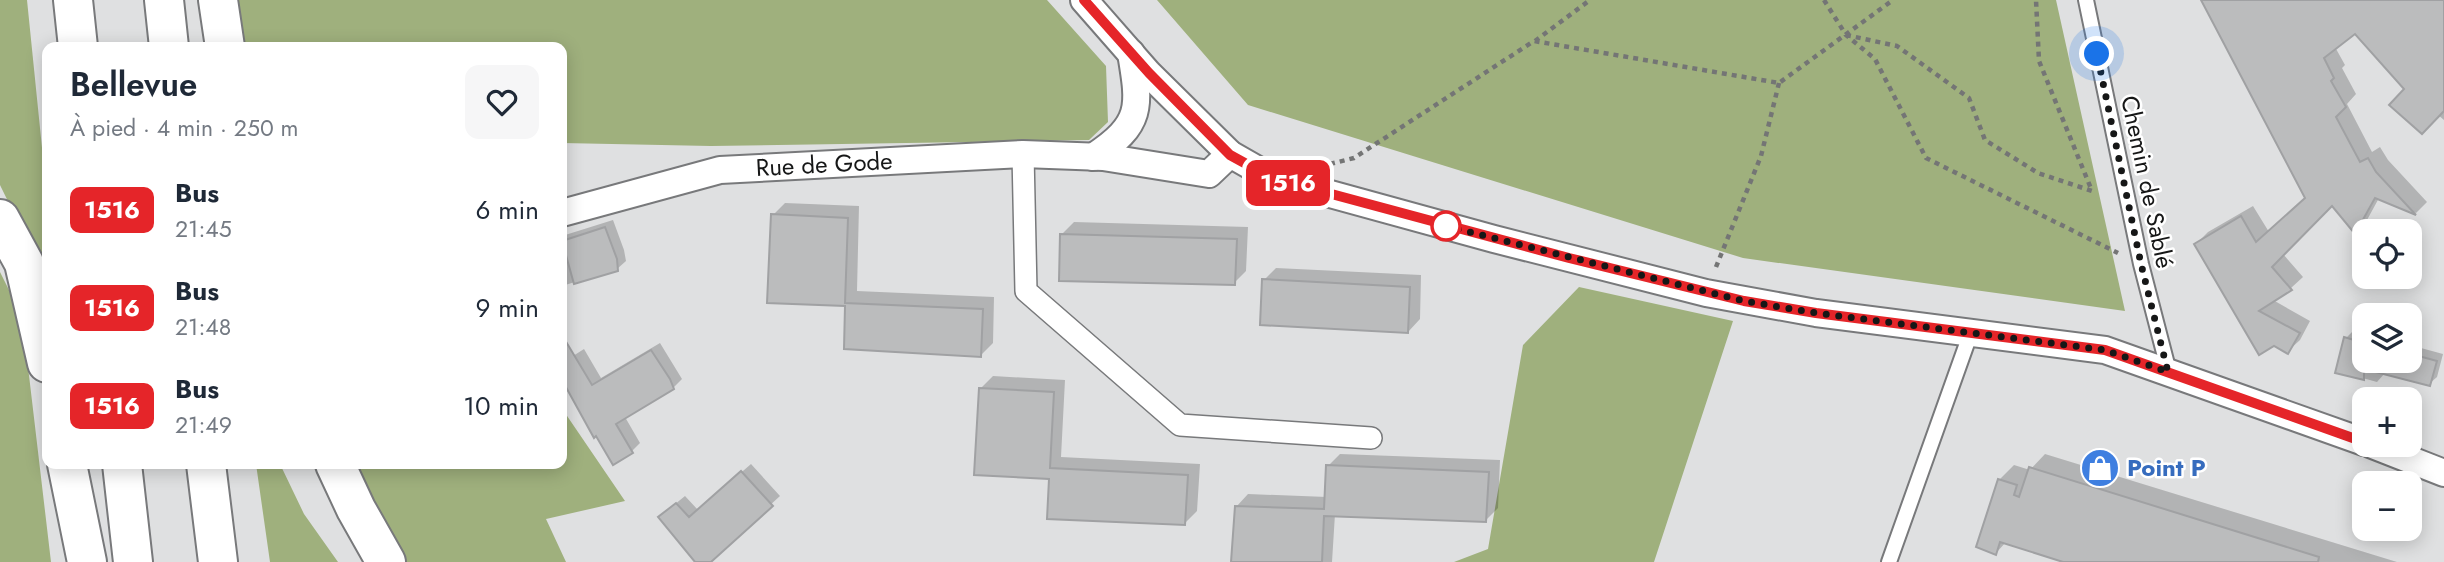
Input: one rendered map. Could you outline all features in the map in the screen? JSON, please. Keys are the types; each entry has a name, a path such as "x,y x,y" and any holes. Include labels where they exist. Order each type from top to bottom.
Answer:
{"highway":[{"path":"74,0 78,42"},
{"path":"164,0 168,42"},
{"path":"218,0 224,42"},
{"path":"0,219 24,263 42,341"},
{"path":"68,469 86,562"},
{"path":"123,469 133,562"},
{"path":"207,469 218,562"},
{"path":"337,469 386,562"}],"street":[{"path":"1084,0 1130,53 1230,155 1272,178 1494,239 1706,293 1816,313 2105,350 2352,438"},
{"path":"1093,157 1127,128 1135,112 1138,97 1130,53"},
{"path":"1023,154 1026,291 1180,425 1371,438"},
{"name":"Rue de Gode","path":"567,212 720,170 1023,154 1093,157 1209,174 1230,155"},
{"path":"2403,457 2444,473"}],"lane":[{"name":"Chemin de Sablé","path":"2086,0 2141,264 2168,372"},
{"path":"1889,562 1971,332"}],"path":[{"path":"1319,167 1354,159 1534,41 1590,0"},
{"path":"1824,0 1846,35 1875,59 1926,159 2141,264"},
{"path":"1706,293 1761,156 1779,83 1893,0"},
{"path":"1846,35 1897,46 1969,98 1985,140 2038,173 2092,191 2039,61 2036,0"},
{"path":"1534,41 1779,83"}],"green space":[{"path":"0,0 27,0 42,148 42,271 0,185"},
{"path":"235,0 1047,0 1106,66 1108,122 1089,140 711,146 567,143 567,42 241,42"},
{"path":"1157,0 2056,0 2125,311 1743,258 1248,105"},
{"path":"0,272 22,316 51,562 0,562"},
{"path":"1579,287 1733,321 1654,562 1454,562 1488,549 1523,345"},
{"path":"567,416 625,501 546,519 566,562 407,562 354,469 567,469"},
{"path":"257,469 282,469 304,514 338,562 270,562"}],"building":[{"path":"2201,0 2444,0 2444,111 2422,134 2389,105 2404,89 2355,34 2324,58 2334,78 2331,81 2346,107 2336,117 2360,162 2368,158 2376,172 2416,215 2375,198 2363,219 2352,219 2352,230 2332,206 2272,267 2292,290 2259,311 2300,333 2288,354 2274,346 2259,355 2194,244 2241,216 2256,242 2305,198"},
{"path":"771,214 848,218 845,303 983,309 981,357 844,349 845,306 767,303"},
{"path":"605,227 617,259 618,271 574,284 567,259 567,239"},
{"path":"1060,234 1237,239 1235,285 1059,281"},
{"path":"1262,279 1410,287 1408,333 1260,325"},
{"path":"2344,337 2352,339 2352,373 2364,373 2364,380 2335,373"},
{"path":"567,343 592,385 651,350 674,389 616,424 633,453 613,465 596,436 594,438 567,389"},
{"path":"2422,357 2437,361 2430,386 2380,373 2422,373"},
{"path":"979,388 1054,392 1050,468 1188,475 1185,525 1047,519 1049,479 974,475"},
{"path":"1326,465 1489,472 1486,522 1324,516 1322,562 1231,562 1235,506 1324,509"},
{"path":"2029,467 2319,557 2318,562 2063,562 2000,542 1996,555 1976,547 1998,479 2017,485 2014,495 2019,497"},
{"path":"741,471 773,506 711,562 695,562 658,517 676,503 689,517"}],"bus line":[{"name":"1516","path":"1084,0 1149,73 1230,155 1272,178 1569,258 1744,301 1816,313 2105,350 2352,438"}],"place":[{"name":"Point P","path":"2100,468"}],"route":[{"path":"1446,226 1744,301 1816,313 2105,350 2168,372 2141,264 2097,54"}]}
